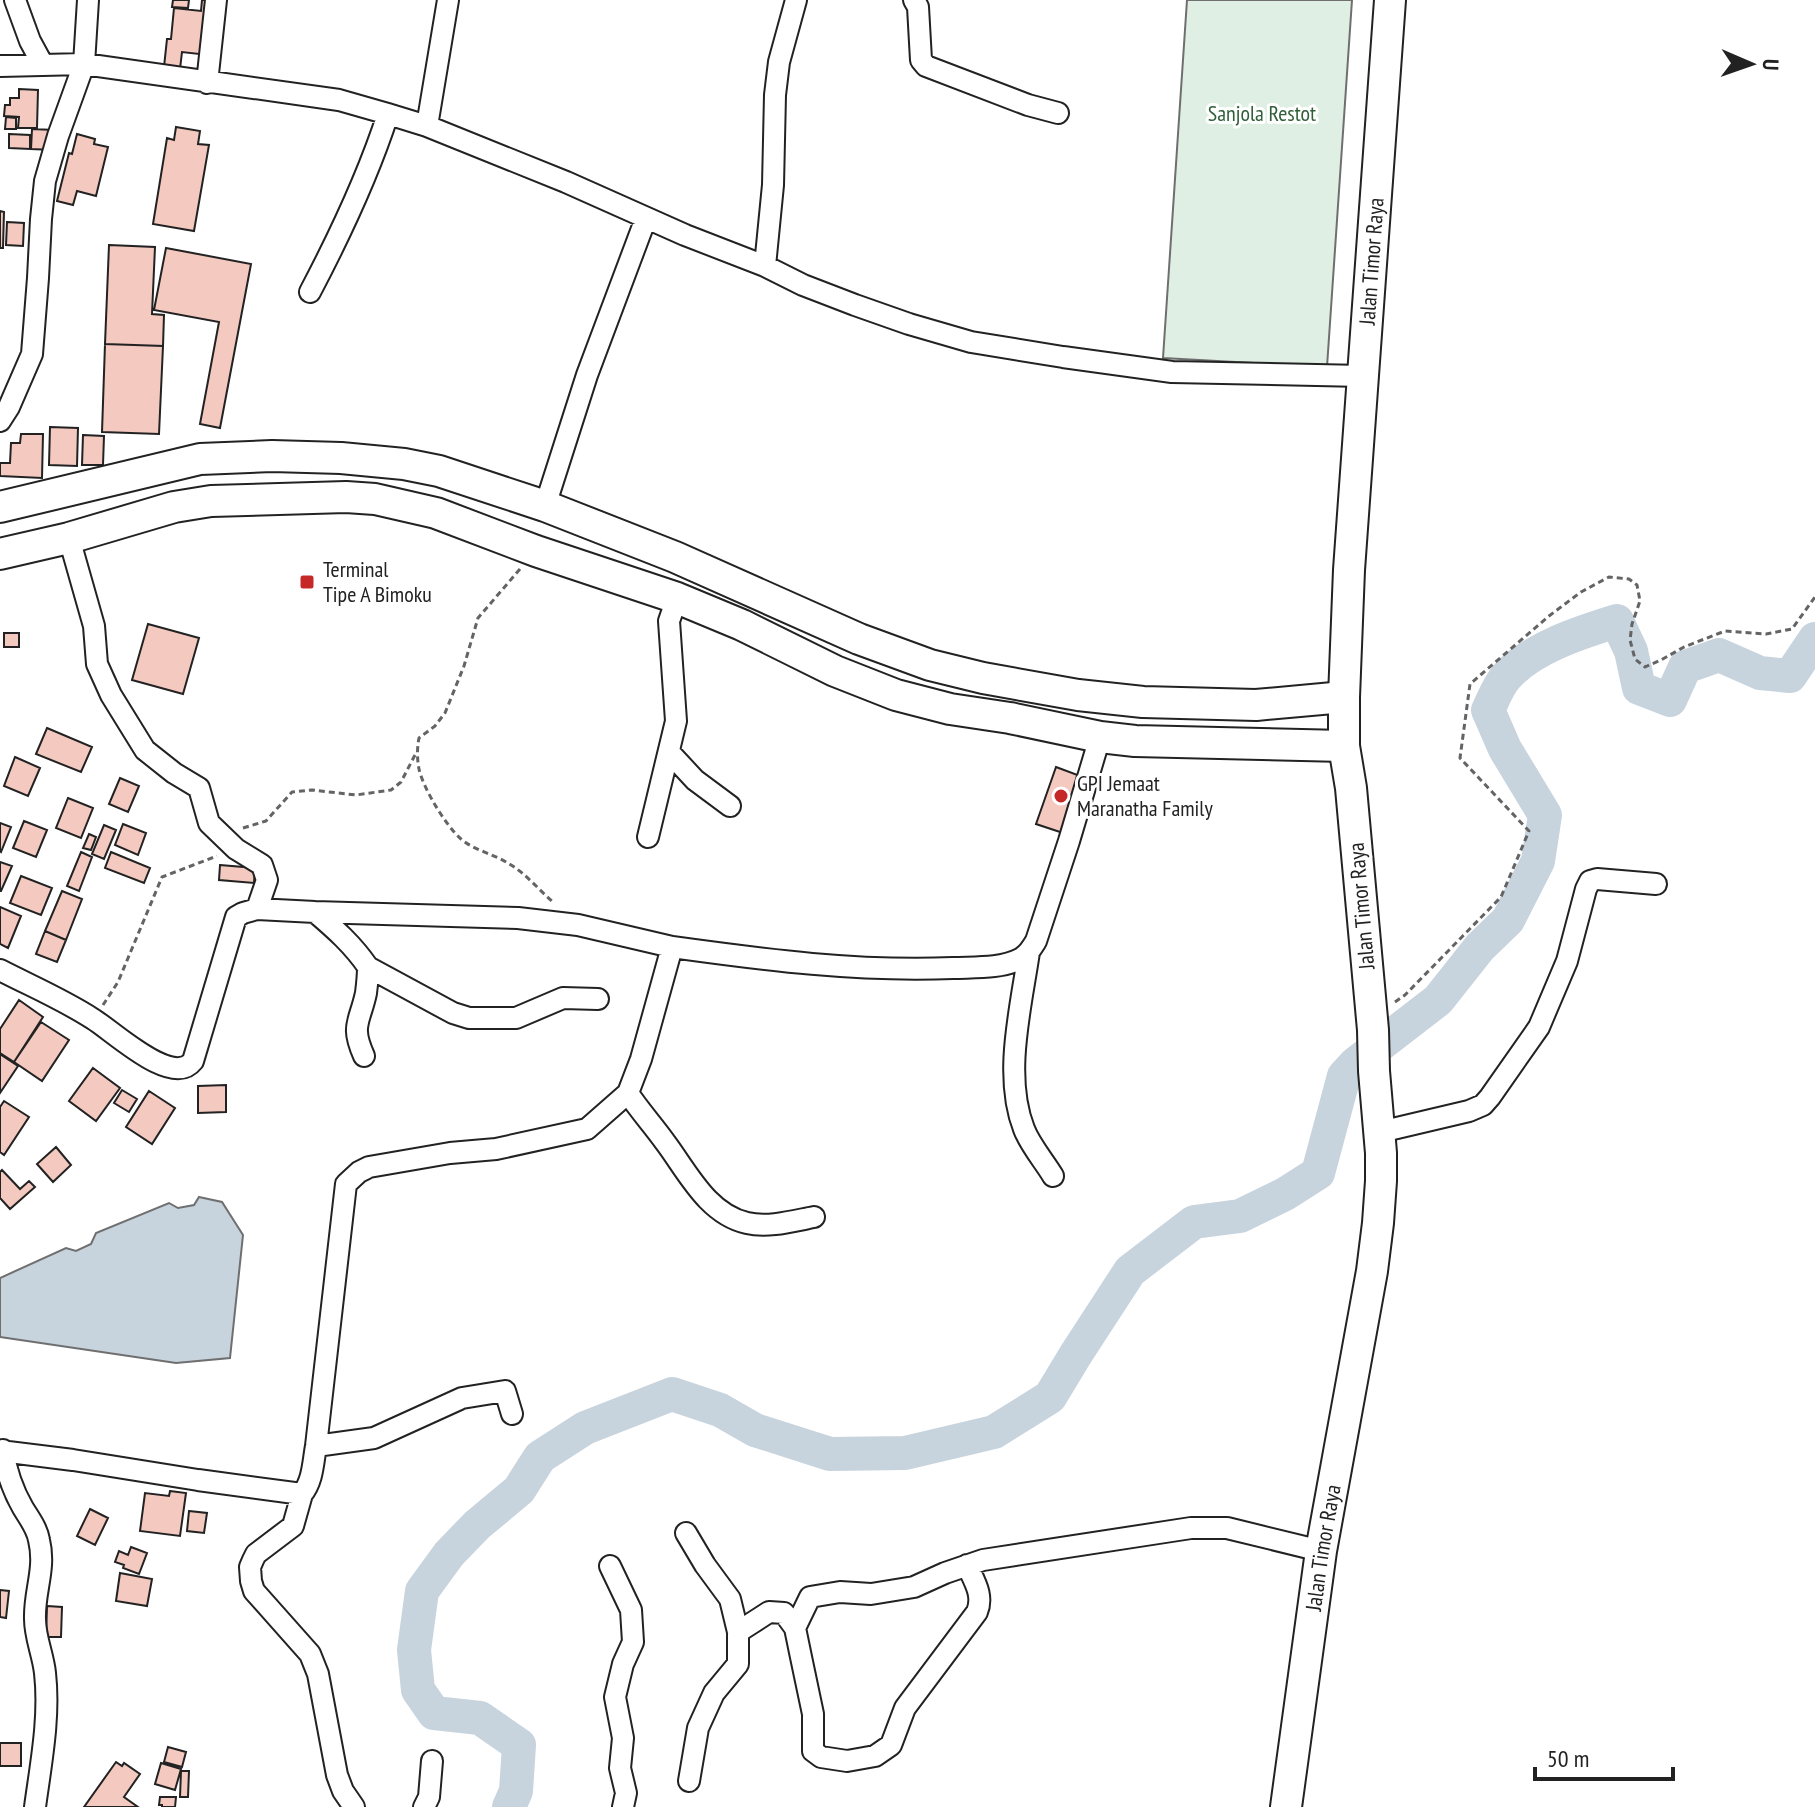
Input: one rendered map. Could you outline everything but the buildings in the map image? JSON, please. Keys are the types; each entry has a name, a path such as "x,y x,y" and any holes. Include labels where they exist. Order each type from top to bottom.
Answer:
{"highway":[{"name":"Jalan Timor Raya","path":"1286,1807 1321,1551 1372,1271 1381,1181 1372,1023 1351,788 1344,746 1344,697 1349,570 1390,0"},
{"path":"270,498 272,456"},
{"path":"0,507 200,459 272,456 404,464 439,471 545,506 675,557 859,639 930,665 1078,695 1143,702 1256,705 1344,697"},
{"path":"0,554 69,538 174,507 211,501 375,499 436,513 536,551 677,598 742,625 845,675 896,695 950,709 1100,737 1175,743 1344,746"},
{"path":"845,675 859,639"}],"street":[{"path":"15,0 30,41 43,65"},
{"path":"0,421 32,354 45,181 84,64 88,0"},
{"path":"207,83 216,0"},
{"path":"427,126 448,0"},
{"path":"765,266 773,185 775,95 779,62 796,0"},
{"path":"914,0 918,7 921,60 926,66 1028,105 1058,113"},
{"path":"0,66 84,64 339,100 427,126 765,266 803,285 909,324 971,342 1172,372 1363,376"},
{"path":"310,292 376,154 388,114"},
{"path":"545,506 587,375 646,218"},
{"path":"69,538 94,626 97,664 111,695 145,750 199,788 209,823 236,849 262,865 267,880 257,909"},
{"path":"648,837 676,721 669,621 677,598"},
{"path":"0,970 94,1019 148,1058 180,1069 188,1067 193,1061 236,917 257,909 518,918 578,925 672,947 828,966 907,970 993,966 1017,960 1029,952 1036,941 1100,737"},
{"path":"669,752 695,780 730,806"},
{"path":"1380,1132 1483,1105 1539,1027 1567,961 1590,881 1656,884"},
{"path":"315,912 338,931 368,967 453,1013 469,1018 516,1018 563,998 598,999"},
{"path":"354,1807 337,1775 318,1674 310,1654 254,1591 250,1567 256,1554 293,1526 302,1494 308,1488 316,1446 346,1184 369,1167 450,1153 496,1149 587,1129 628,1093 672,947"},
{"path":"1029,952 1015,1049 1015,1095 1024,1130 1053,1176"},
{"path":"364,1056 356,1025 366,994 368,967"},
{"path":"628,1093 699,1189 731,1217 747,1223 769,1225 814,1217"},
{"path":"316,1446 374,1438 462,1398 505,1391 512,1414"},
{"path":"35,1807 46,1708 45,1671 35,1632 34,1613 42,1552 38,1535 7,1472 2,1450 302,1494"},
{"path":"795,1628 810,1597 840,1592 871,1594 914,1587 967,1565 996,1558 1191,1528 1227,1528 1321,1551"},
{"path":"686,1533 730,1599 738,1632 738,1664 714,1693 698,1728 689,1781"},
{"path":"738,1632 769,1612 784,1613 795,1628 813,1714 813,1751 821,1757 847,1761 875,1756 891,1745 905,1708 977,1612 980,1603 978,1590 967,1565"},
{"path":"610,1566 631,1610 633,1642 623,1664 615,1697 623,1738 620,1768 626,1793 623,1807"},
{"path":"424,1807 429,1797 432,1761"}],"path":[{"path":"536,551 478,618 464,666 445,713 435,726 419,738 419,771 447,824 461,839 510,864 578,925"},
{"path":"1372,1023 1405,995 1501,897 1529,831 1460,758 1470,684 1549,616 1581,592 1609,577 1629,579 1637,585 1640,601 1630,640 1635,659 1645,667 1725,631 1766,634 1792,629 1815,597"}],"green space":[{"name":"Sanjola Restot","path":"1187,0 1352,0 1327,367 1163,358"}],"shaded area":[{"path":"199,1197 222,1202 243,1235 230,1358 176,1363 0,1337 0,1278 66,1248 76,1251 91,1244 96,1233 169,1203 178,1208 194,1205"}],"waterway":[{"path":"509,1807 516,1791 519,1745 480,1718 434,1713 418,1690 414,1650 422,1591 449,1554 477,1525 519,1490 540,1457 585,1428 672,1394 720,1410 755,1430 830,1454 905,1453 994,1432 1050,1397 1130,1271 1194,1222 1240,1216 1285,1194 1318,1173 1344,1076 1355,1064 1438,1000 1480,947 1508,920 1538,861 1545,815 1505,749 1488,710 1498,689 1516,667 1543,649 1617,621 1631,651 1639,688 1670,700 1685,667 1719,655 1760,673 1790,676 1815,639"}],"place":[{"name":"Terminal Tipe A Bimoku","path":"307,582"},
{"name":"GPI Jemaat Maranatha Family","path":"1061,796"}]}
